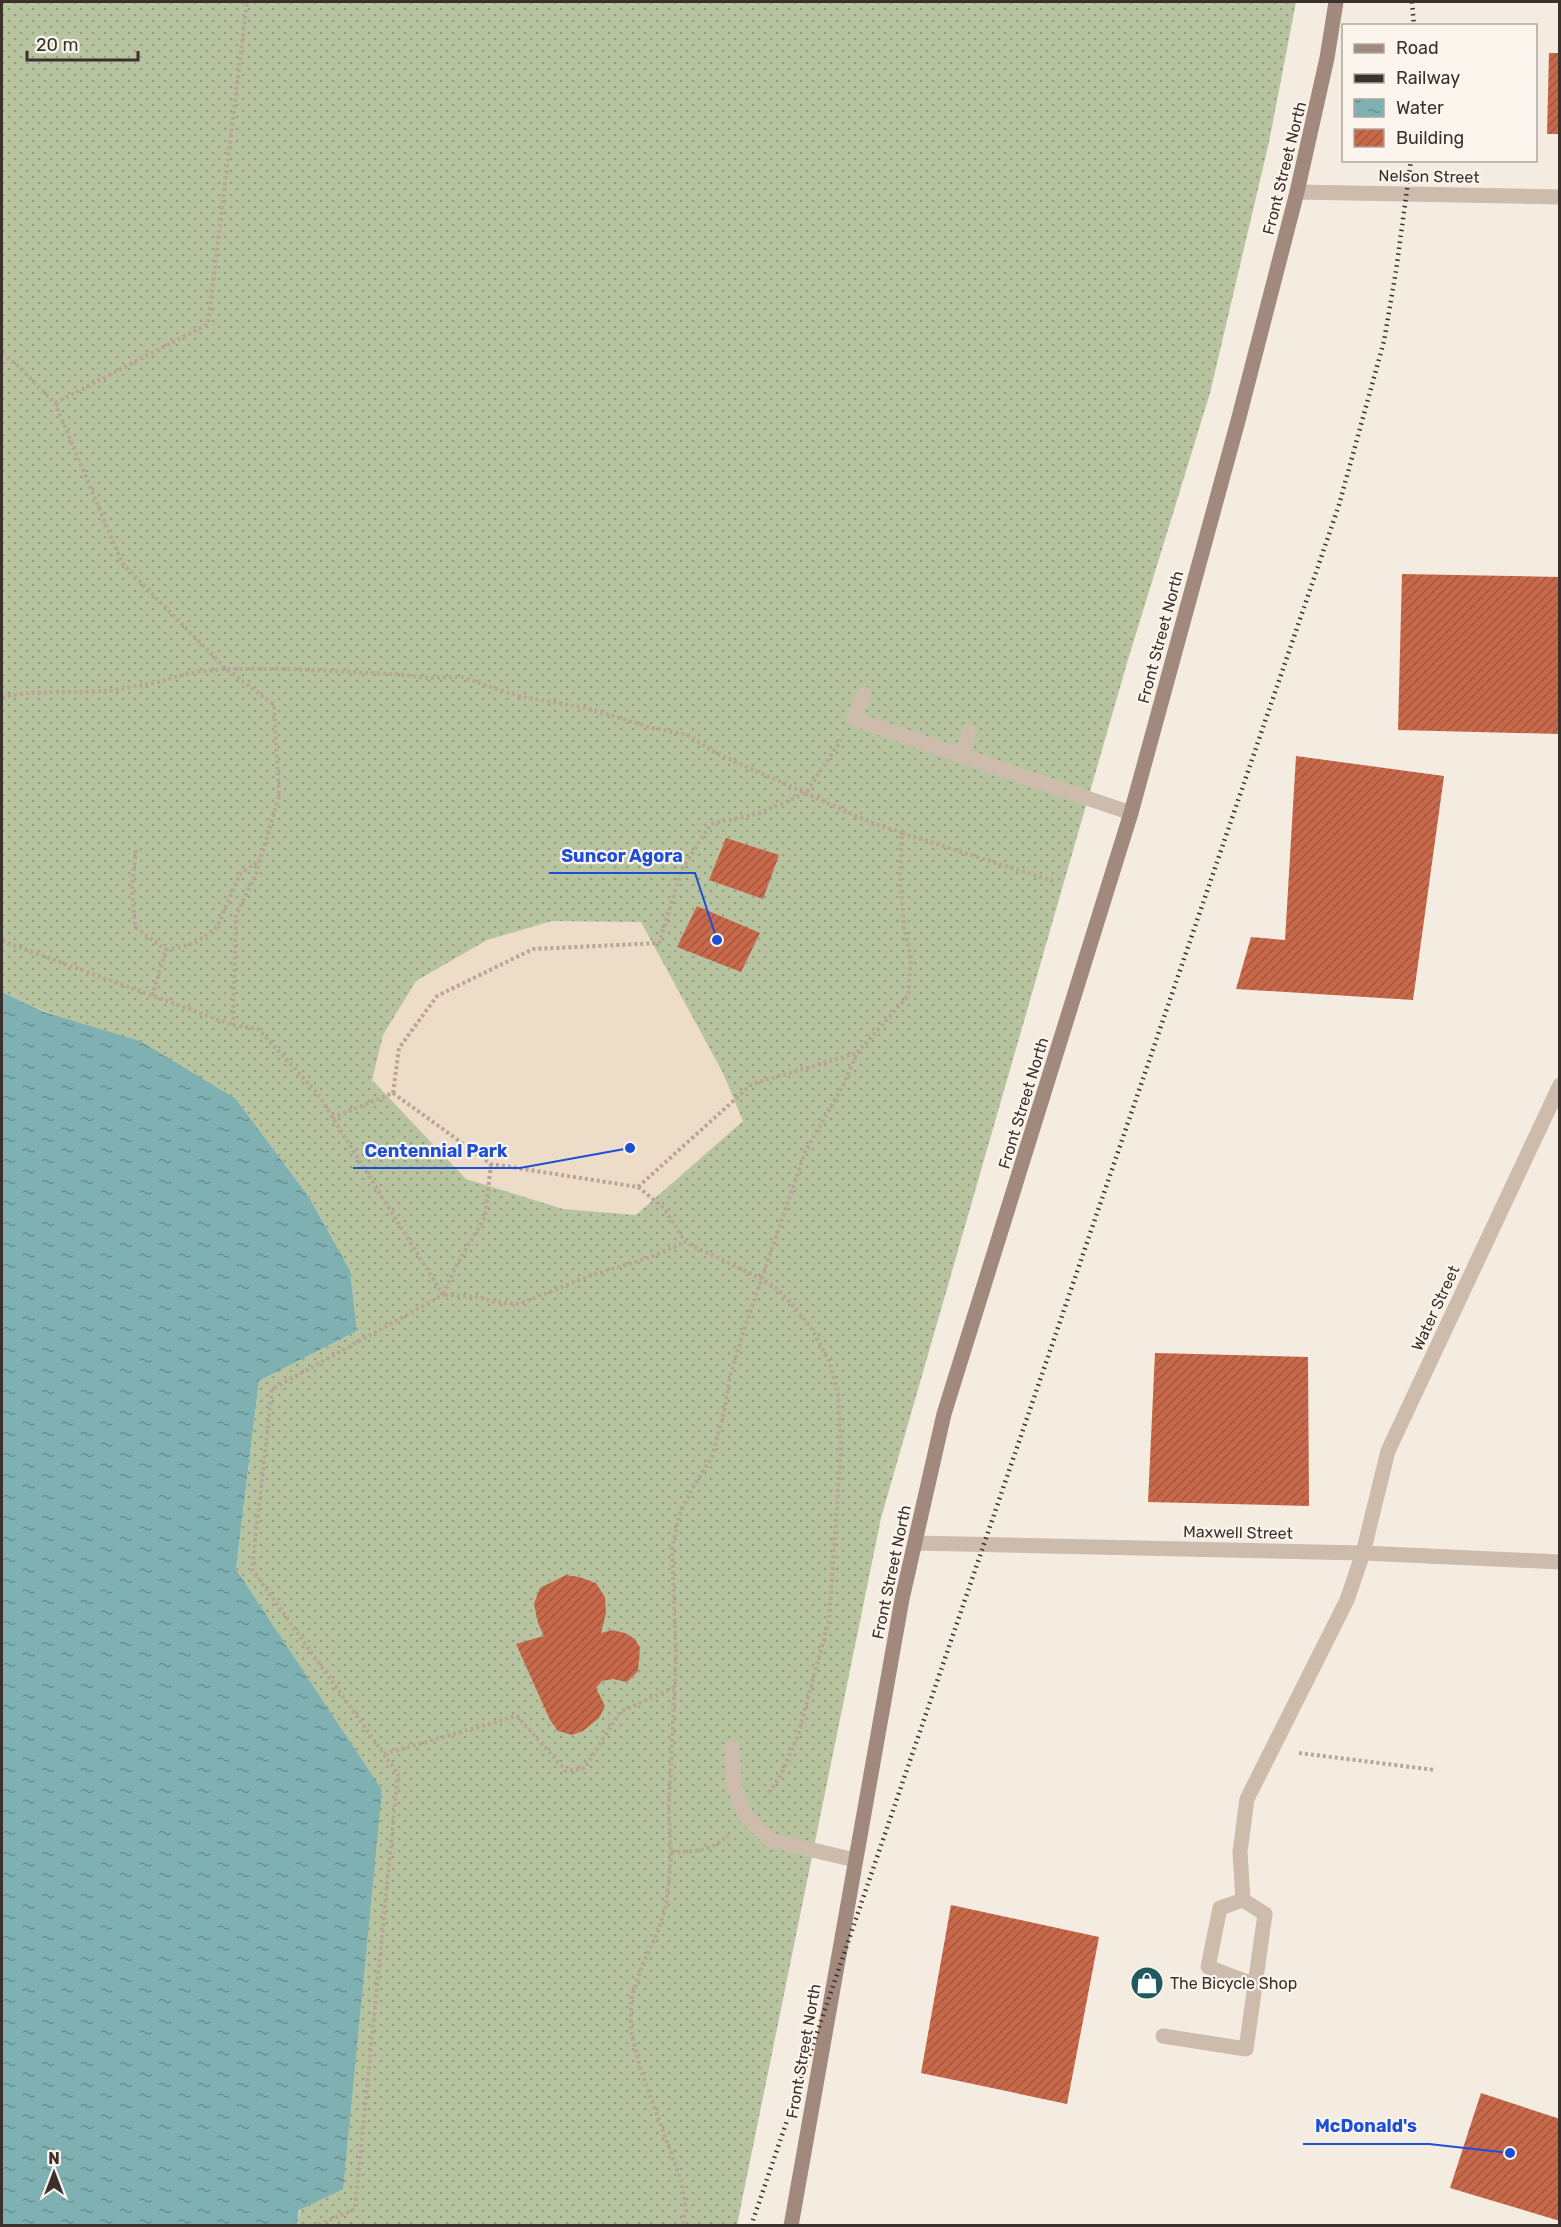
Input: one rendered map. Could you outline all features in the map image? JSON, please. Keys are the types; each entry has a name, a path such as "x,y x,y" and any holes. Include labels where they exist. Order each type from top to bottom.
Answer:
{"main road":[{"name":"Front Street North","path":"791,2226 902,1599 945,1414 1131,813 1238,421 1297,192 1328,58 1336,2"}],"street":[{"name":"Nelson Street","path":"1297,192 1560,197"},
{"path":"864,694 854,719 1131,813"},
{"path":"962,756 969,732"},
{"name":"Water Street","path":"1243,1900 1240,1851 1247,1799 1347,1600 1363,1553 1388,1451 1560,1085"},
{"name":"Maxwell Street","path":"915,1543 1363,1553 1560,1562"},
{"path":"732,1747 734,1787 746,1816 770,1840 855,1860"},
{"path":"1163,2037 1246,2049 1265,1914 1243,1900 1220,1908 1208,1967 1255,1985"}],"path":[{"path":"55,403 208,324 247,2"},
{"path":"2,354 16,364 55,403 122,563 226,669 274,705 279,795 257,871 236,916 233,1025"},
{"path":"2,697 28,693 109,691 159,682 189,673 226,669 286,669 397,674 427,678 462,677 518,696 586,708 653,728 688,735 716,753 870,822 1053,881"},
{"path":"393,1092 399,1048 437,996 533,949 659,943 682,869 711,824 760,813 806,794 854,719"},
{"path":"681,2226 686,2210 681,2180 640,2068 631,2030 631,1998 666,1906 671,1852 669,1806 676,1656 672,1550 679,1515 712,1457 724,1412 730,1377 805,1152 843,1086 857,1053 908,996 911,958 904,927 900,877 902,833"},
{"path":"135,850 132,886 135,927 166,950"},
{"path":"166,950 195,943 217,927 240,874 260,860"},
{"path":"2,941 233,1025 258,1029 318,1094 443,1295"},
{"path":"152,996 166,950"},
{"path":"638,1187 752,1084 857,1053"},
{"path":"332,1118 393,1092"},
{"path":"393,1092 491,1164 638,1187 664,1208 685,1242 736,1264 777,1289 810,1326 829,1361 838,1391 841,1448 832,1599 823,1646 791,1755 781,1775 766,1796 716,1847 671,1852"},
{"path":"443,1295 456,1266 485,1217 491,1164"},
{"path":"315,2226 355,2209 398,1774 252,1569 272,1389 443,1295 481,1297 494,1302 519,1304 589,1276 651,1257 685,1242"},
{"path":"384,1754 517,1716 566,1771 585,1768 620,1712 675,1687"},
{"path":"1272,1750 1435,1770"}],"green space":[{"path":"2,2 1296,2 1269,142 1210,393 1127,663 881,1518 737,2225 297,2225 382,1791 236,1569 259,1381 357,1331 350,1270 309,1197 236,1099 2,992"}],"shaded area":[{"path":"552,921 641,922 723,1073 743,1121 636,1215 563,1209 466,1179 372,1080 383,1035 416,981 487,940"}],"water":[{"path":"2,992 47,1013 140,1041 236,1099 309,1197 350,1270 357,1331 259,1381 236,1569 382,1790 343,2189 299,2210 297,2225 2,2225"}],"building":[{"path":"1549,53 1560,53 1560,134 1547,134"},
{"path":"1402,574 1560,577 1560,734 1398,730"},
{"path":"1296,756 1444,776 1413,1000 1236,989 1251,937 1285,940"},
{"path":"726,838 779,855 763,899 709,880"},
{"path":"697,906 760,933 741,972 677,947"},
{"path":"1155,1353 1308,1357 1309,1506 1148,1502"},
{"path":"566,1575 596,1583 605,1597 606,1613 601,1633 612,1630 625,1633 635,1639 640,1648 638,1671 627,1682 613,1679 602,1681 596,1688 605,1706 599,1718 583,1731 572,1735 558,1731 550,1720 516,1644 544,1636 538,1623 534,1604 540,1588"},
{"path":"951,1905 1099,1937 1067,2104 921,2073"},
{"path":"1481,2093 1560,2119 1560,2221 1450,2188"}],"railway":[{"path":"1412,2 1414,24"},
{"path":"751,2226 1339,505 1384,341 1411,162"}],"place":[{"name":"Suncor Agora","path":"717,940"},
{"name":"Centennial Park","path":"630,1148"},
{"name":"The Bicycle Shop","path":"1147,1983"},
{"name":"McDonald's","path":"1510,2153"}]}
